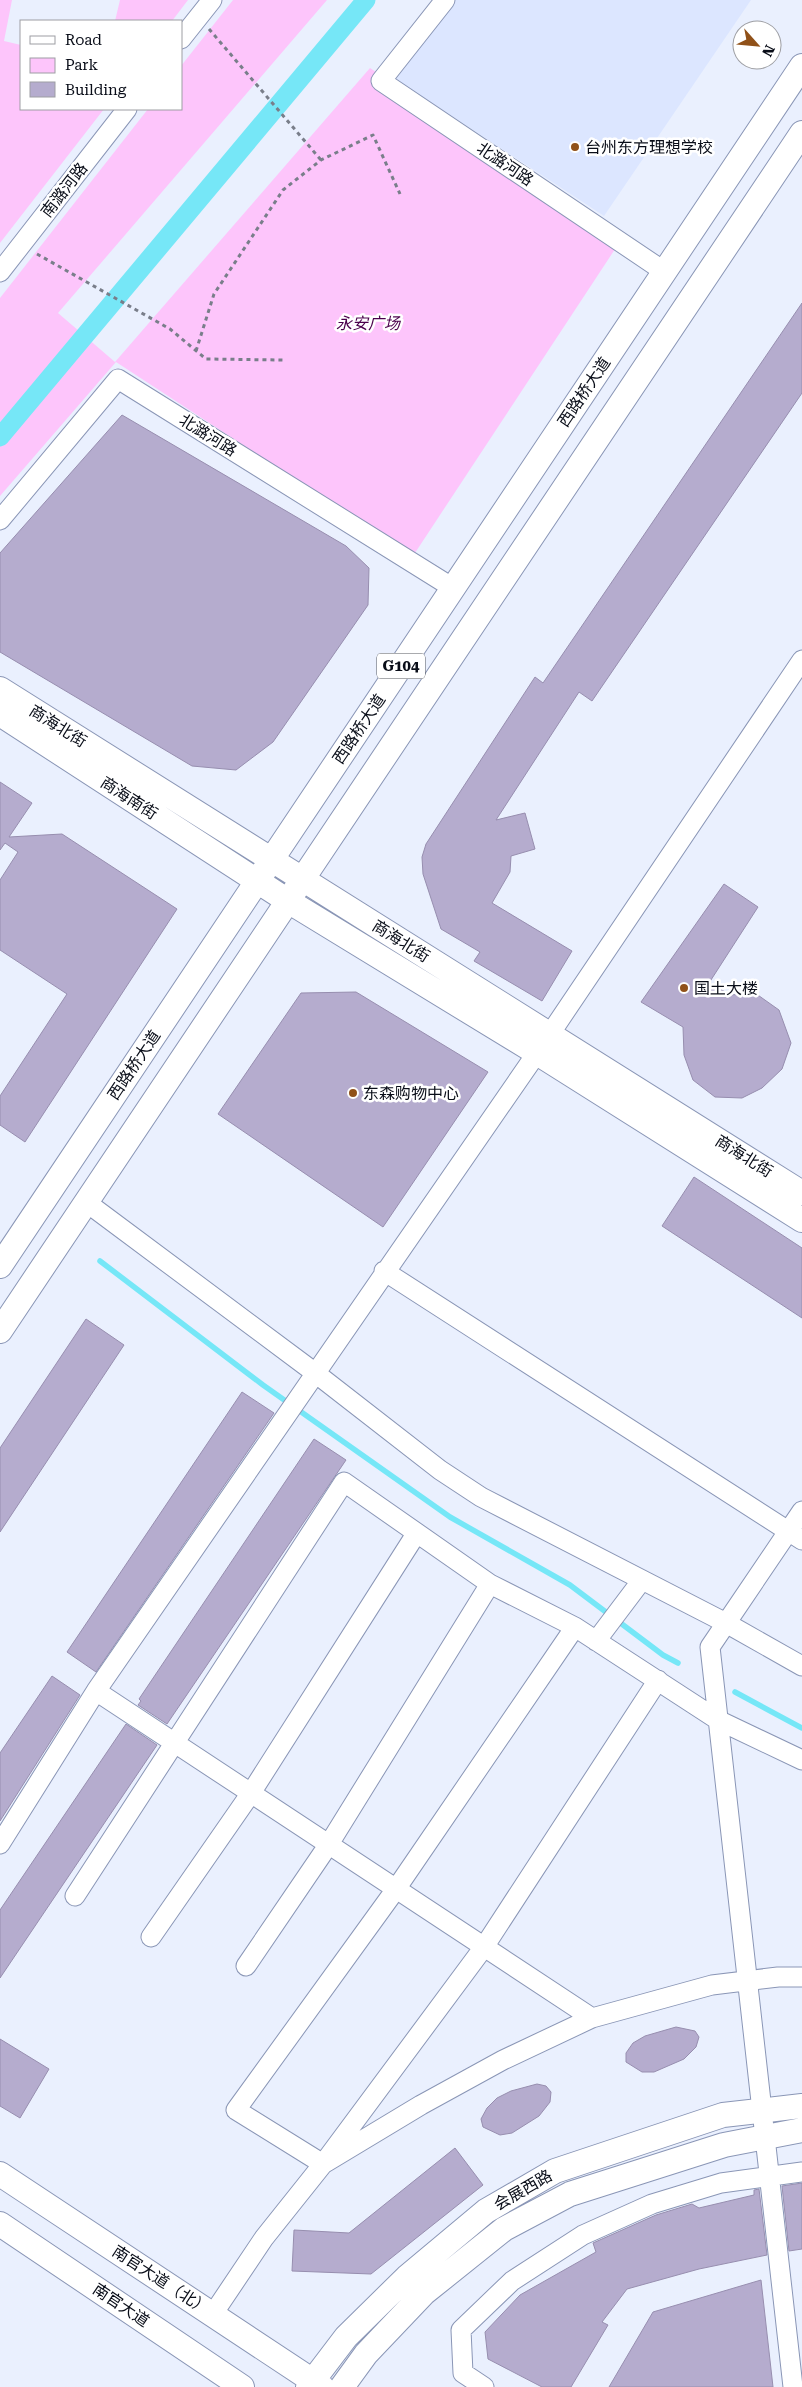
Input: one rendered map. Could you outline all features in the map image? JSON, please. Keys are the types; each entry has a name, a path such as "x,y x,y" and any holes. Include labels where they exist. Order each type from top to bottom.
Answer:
{"main road":[{"name":"西路桥大道","path":"0,1266 802,66"},
{"name":"G104","path":"0,1331 802,133"},
{"name":"商海北街","path":"0,689 302,879 802,1220"},
{"name":"商海南街","path":"0,714 257,881"},
{"name":"商海北街","path":"257,881 288,901 543,1043 802,1193"},
{"name":"会展西路","path":"314,2385 346,2337 407,2277 486,2211 555,2171 723,2115 802,2106"},
{"name":"会展西路","path":"342,2387 366,2354 424,2294 504,2229 570,2194 724,2145 802,2130"},
{"name":"南官大道（北）","path":"0,2174 213,2314 314,2385"},
{"name":"南官大道","path":"0,2224 242,2387"}],"street":[{"path":"182,38 212,0"},
{"name":"北潞河路","path":"445,0 381,82 665,272"},
{"name":"南潞河路","path":"0,272 126,110"},
{"name":"北潞河路","path":"0,520 118,379 453,588"},
{"path":"0,1844 96,1690 291,1405 543,1043 802,660"},
{"path":"86,1202 314,1372 440,1470 481,1497 726,1623 802,1666"},
{"path":"384,1271 795,1536"},
{"path":"75,1896 344,1482 490,1584 575,1627 718,1720 802,1760"},
{"path":"793,2387 710,1647 726,1623 795,1536 802,1511"},
{"path":"152,1937 251,1792 416,1534"},
{"path":"596,1641 642,1580"},
{"path":"246,1966 329,1844 490,1584"},
{"path":"323,2164 236,2110 396,1889 575,1627"},
{"path":"213,2314 264,2238 323,2164 484,1947 658,1680"},
{"path":"96,1690 592,2018"},
{"path":"323,2164 421,2104 503,2060 592,2018 712,1985 802,1977"},
{"path":"484,2387 463,2373 461,2330 512,2281 583,2235 652,2204 721,2183 802,2172"}],"path":[{"path":"199,16 234,60 321,160"},
{"path":"196,350 214,294 283,190 321,160 373,135 400,194"},
{"path":"21,245 170,329 206,359 282,360"}],"shaded area":[{"name":"台州东方理想学校","path":"448,0 751,0 737,20 732,20 732,28 604,216 394,78"}],"green space":[{"path":"0,0 12,0 4,41 20,45 20,110 103,110 0,243"},
{"path":"120,0 188,0 173,20 115,20"},
{"name":"永安广场","path":"233,0 327,0 58,313 115,362 370,68 623,237 413,556 116,362 0,496 0,298 147,110 182,110 182,65"}],"building":[{"path":"802,303 802,393 592,701 579,692 496,820 525,813 535,849 511,856 510,872 492,903 572,951 542,1001 474,961 480,952 441,929 423,874 422,857 426,844 535,677 543,683"},
{"path":"122,415 346,546 369,568 368,605 273,742 236,770 192,766 0,652 0,553"},
{"path":"0,782 32,803 9,837 62,834 177,909 25,1142 0,1125 0,1096 67,994 0,950 0,880 18,852 5,843 0,850"},
{"name":"国土大楼","path":"724,884 758,907 709,983 731,995 755,993 779,1010 791,1043 782,1069 762,1088 742,1098 715,1097 693,1080 684,1055 683,1027 641,1002"},
{"name":"东森购物中心","path":"356,992 488,1072 383,1227 218,1114 301,993"},
{"path":"694,1177 802,1248 802,1318 662,1226"},
{"path":"86,1319 124,1345 0,1532 0,1448"},
{"path":"242,1392 274,1413 96,1672 67,1652"},
{"path":"314,1439 346,1460 167,1724 138,1705 141,1701 139,1699"},
{"path":"52,1676 80,1695 0,1821 0,1753"},
{"path":"126,1724 157,1745 0,1978 0,1910"},
{"path":"676,2027 695,2031 699,2037 696,2047 684,2059 654,2072 642,2072 626,2062 626,2053 633,2043 645,2036"},
{"path":"0,2039 49,2069 20,2118 0,2106"},
{"path":"537,2084 546,2086 551,2092 550,2102 539,2116 512,2133 500,2135 483,2127 481,2119 487,2108 497,2098 511,2091"},
{"path":"455,2148 483,2185 371,2274 292,2271 294,2230 349,2233"},
{"path":"802,2183 802,2249 789,2251 782,2186"},
{"path":"759,2189 767,2255 699,2269 627,2289 602,2322 608,2325 571,2387 542,2387 488,2359 485,2332 520,2295 596,2252 593,2243 656,2215 692,2204 699,2208 754,2195 754,2190"},
{"path":"761,2280 773,2387 609,2387 653,2312"}],"waterway":[{"path":"0,437 366,0"},
{"path":"100,1261 263,1385 450,1517 570,1585 663,1655 678,1663"},
{"path":"735,1692 802,1728"}],"place":[{"name":"台州东方理想学校","path":"575,147"},
{"name":"国土大楼","path":"684,988"},
{"name":"东森购物中心","path":"353,1093"}]}
